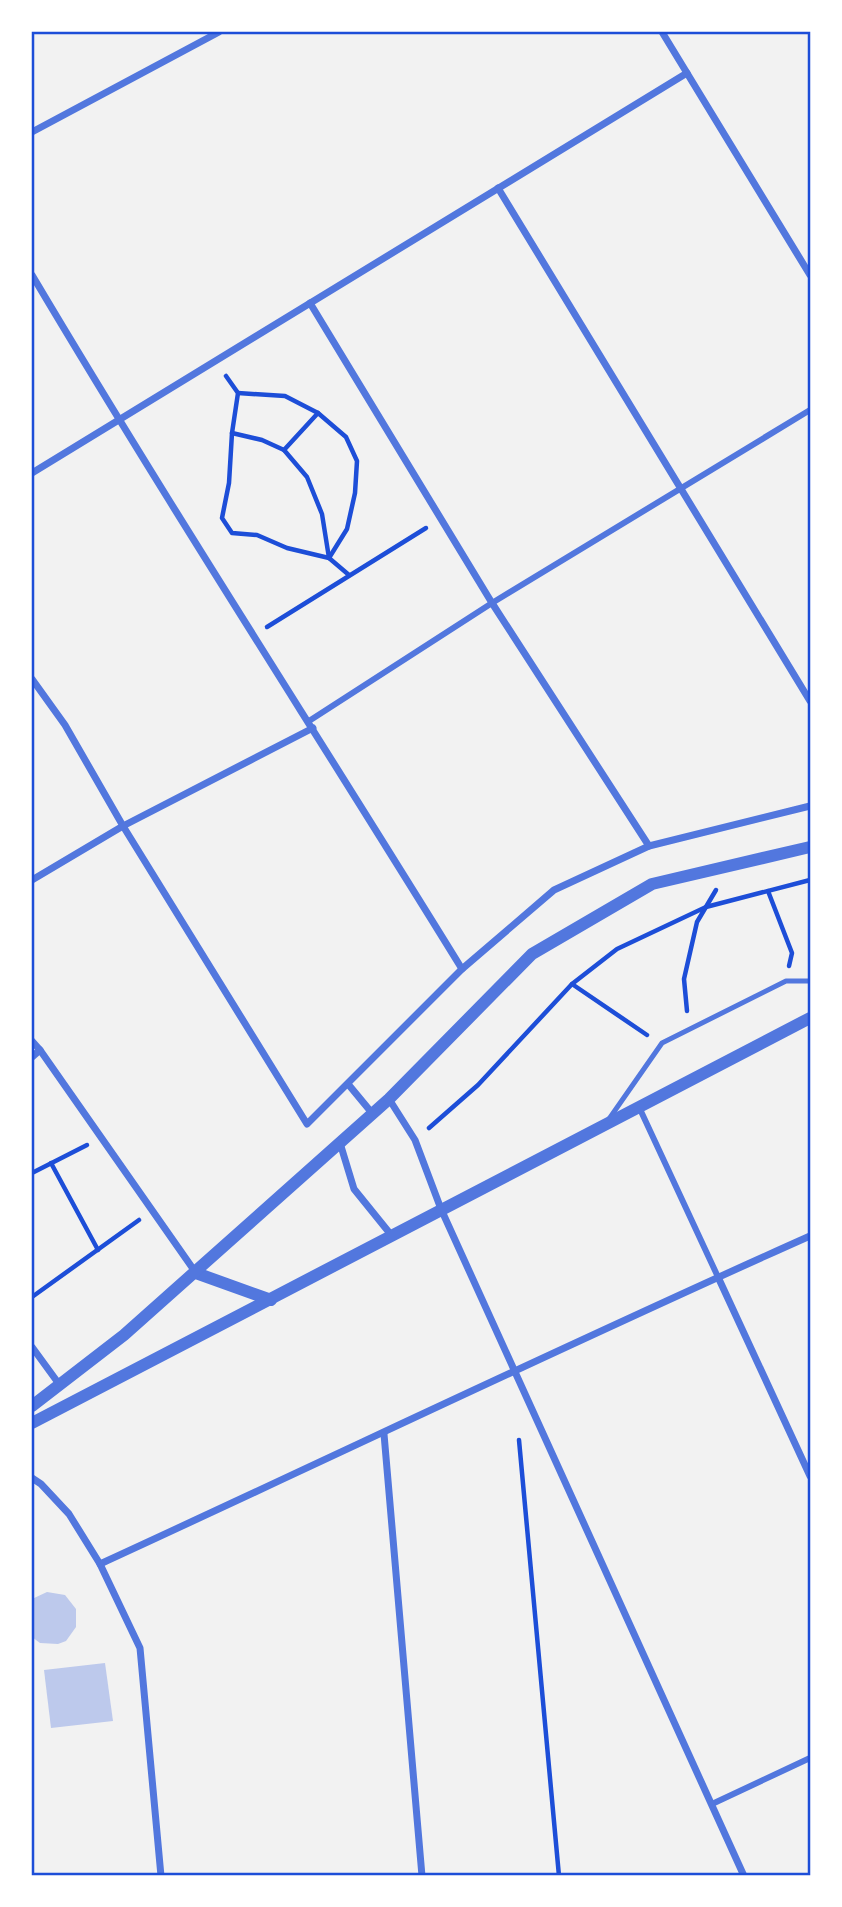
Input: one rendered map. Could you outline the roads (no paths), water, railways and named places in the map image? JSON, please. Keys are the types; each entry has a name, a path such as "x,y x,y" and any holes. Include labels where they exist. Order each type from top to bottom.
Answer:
{"street":[{"path":"32,132 219,32"},
{"path":"662,32 810,275"},
{"path":"32,473 687,73"},
{"path":"498,188 810,701"},
{"path":"32,275 118,420 462,969"},
{"path":"310,303 492,603 649,846"},
{"path":"32,880 123,826 311,725 492,603 810,410"},
{"path":"32,679 65,725 123,826 307,1124 462,969 554,890 649,846 810,806"},
{"path":"32,1406 124,1335 389,1099 532,954 652,884 810,847"},
{"path":"32,1423 810,1018"},
{"path":"32,1041 196,1273 271,1300"},
{"path":"32,1057 40,1050"},
{"path":"348,1084 372,1113"},
{"path":"389,1099 415,1140 441,1209 744,1875"},
{"path":"639,1107 810,1476"},
{"path":"340,1142 354,1189 392,1236"},
{"path":"100,1564 810,1236"},
{"path":"32,1347 59,1384"},
{"path":"384,1434 422,1875"},
{"path":"32,1478 69,1514 100,1564 140,1648 161,1875"},
{"path":"712,1804 810,1758"}],"lane":[{"path":"605,1124 662,1043 786,981 810,981"}]}
